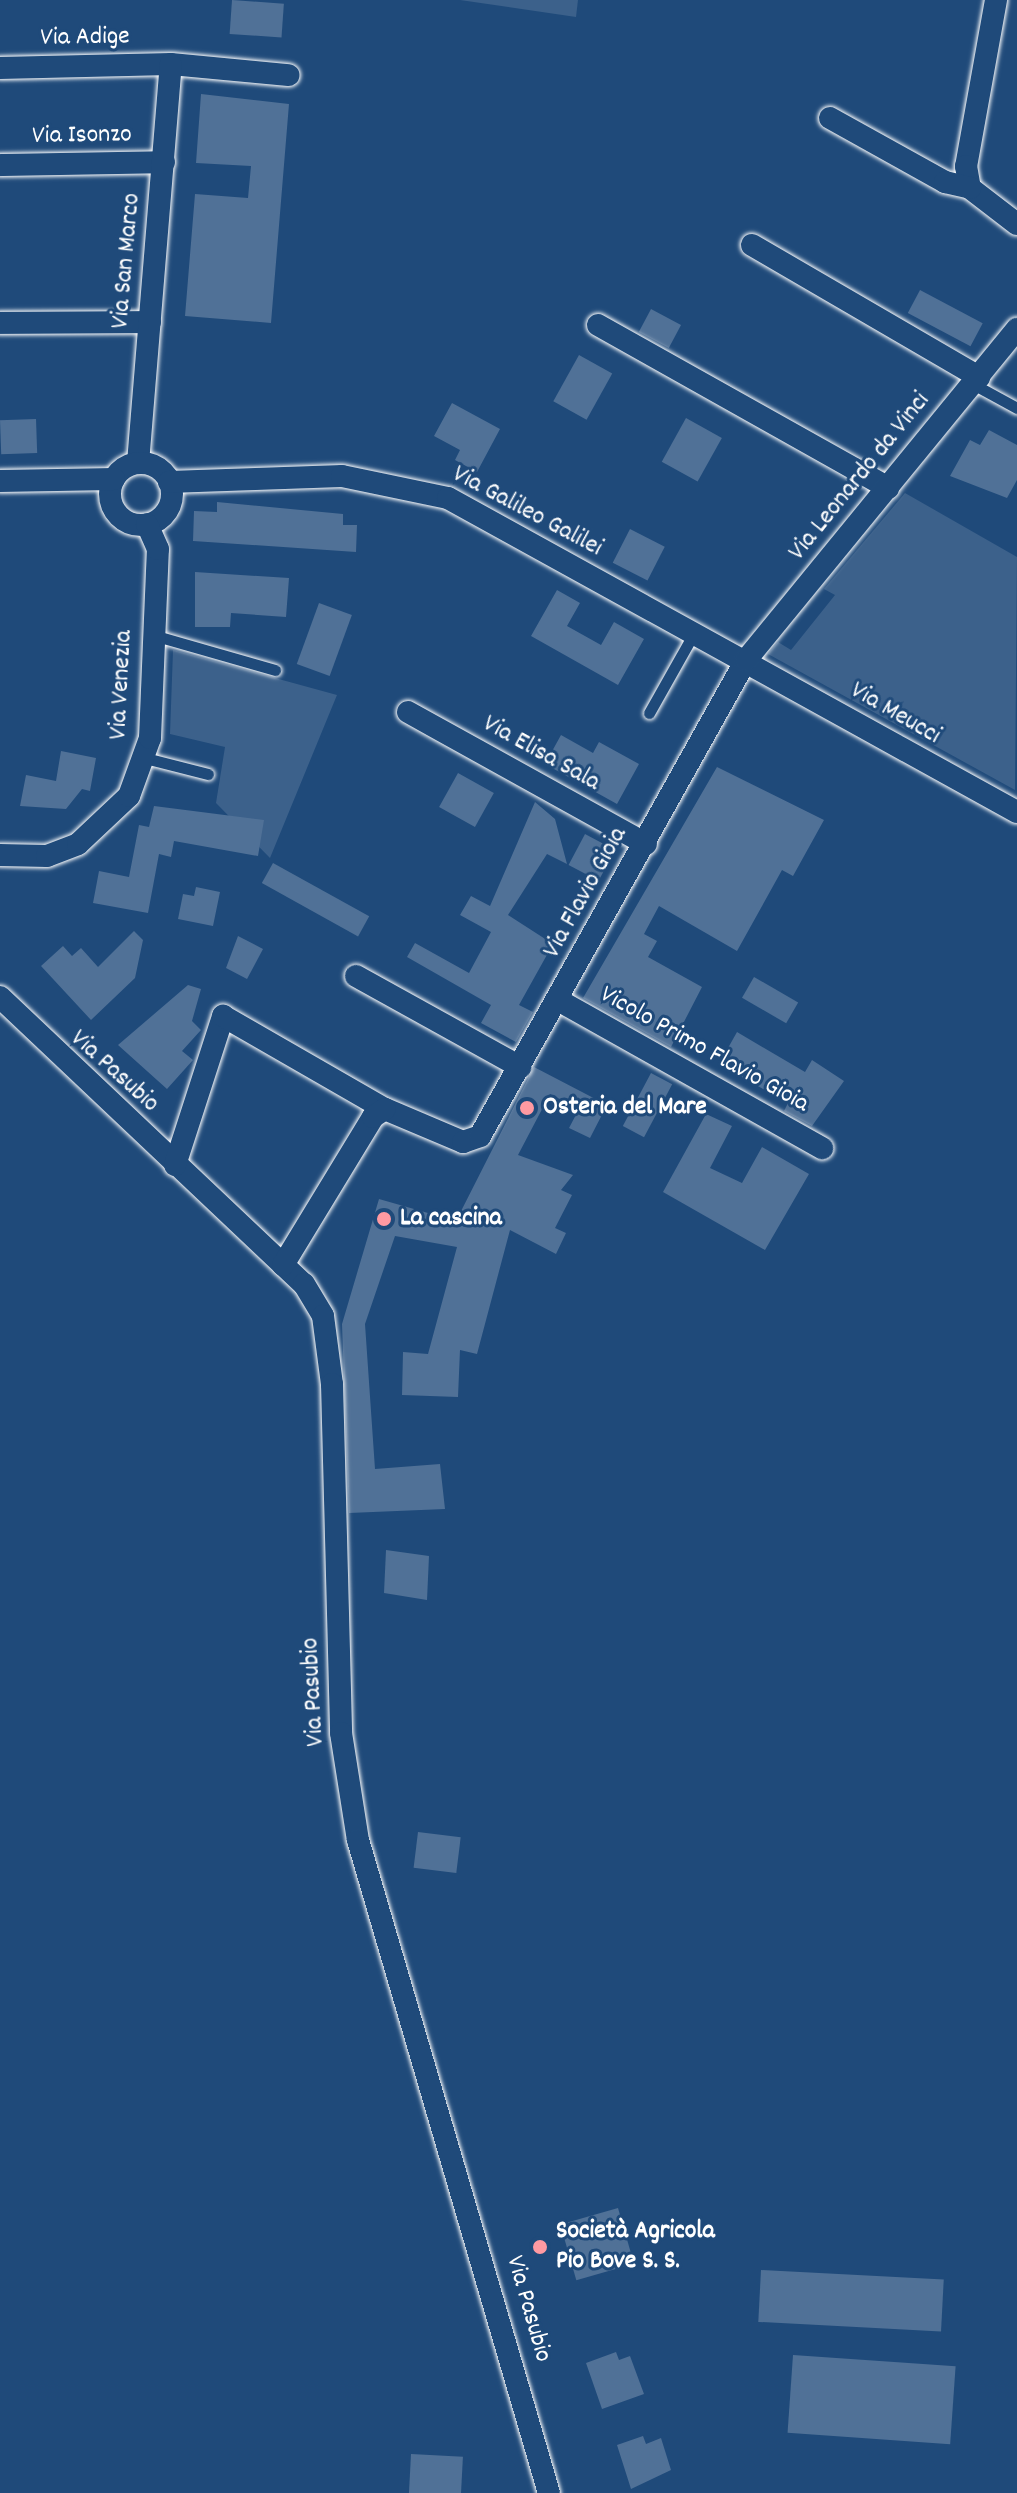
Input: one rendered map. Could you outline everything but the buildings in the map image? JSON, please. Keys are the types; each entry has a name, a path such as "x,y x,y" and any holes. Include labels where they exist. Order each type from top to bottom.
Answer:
{"street":[{"path":"970,188 966,141 996,0"},
{"name":"Via Adige","path":"0,68 171,64 288,75"},
{"name":"Via San Marco","path":"138,463 171,64"},
{"path":"830,118 945,182 970,188 1017,224"},
{"name":"Via Isonzo","path":"0,165 164,162"},
{"path":"752,245 976,380"},
{"path":"0,323 150,322"},
{"path":"598,325 888,488"},
{"name":"Via Leonardo da Vinci","path":"746,660 1017,329"},
{"path":"0,481 114,479 138,463 155,466 169,482 170,504 147,524 117,513 114,479"},
{"name":"Via Galileo Galilei","path":"169,482 342,476 403,483 448,498 746,660"},
{"name":"Via Venezia","path":"1,855 47,856 78,844 129,796 145,758 158,549 147,524"},
{"name":"Via Meucci","path":"746,660 991,803 1017,812"},
{"name":"Via Flavio Gioia","path":"385,1109 463,1142 480,1136 646,844 746,660"},
{"name":"Via Elisa Sala","path":"408,712 646,844"},
{"path":"356,976 520,1067"},
{"name":"Via Pasubio","path":"0,997 283,1265 323,1316 331,1370 341,1733 358,1840 549,2493"},
{"name":"Vicolo Primo Flavio Gioia","path":"558,1000 822,1148"},
{"path":"175,1165 223,1016 385,1109 373,1117 283,1265"}],"lane":[{"path":"976,380 1017,408"},
{"path":"649,713 694,632"},
{"path":"152,635 275,670"},
{"path":"145,758 208,774"}],"shaded area":[{"path":"460,0 578,0 576,17"},
{"path":"905,493 1017,557 1015,790 768,654 778,642 791,650 835,595 824,589"},
{"path":"173,650 337,695 270,858 216,803 225,747 170,734"}],"place":[{"name":"Osteria del Mare","path":"527,1108"},
{"name":"La cascina","path":"384,1219"},
{"name":"Società Agricola Pio Bove S. S.","path":"540,2247"}]}
